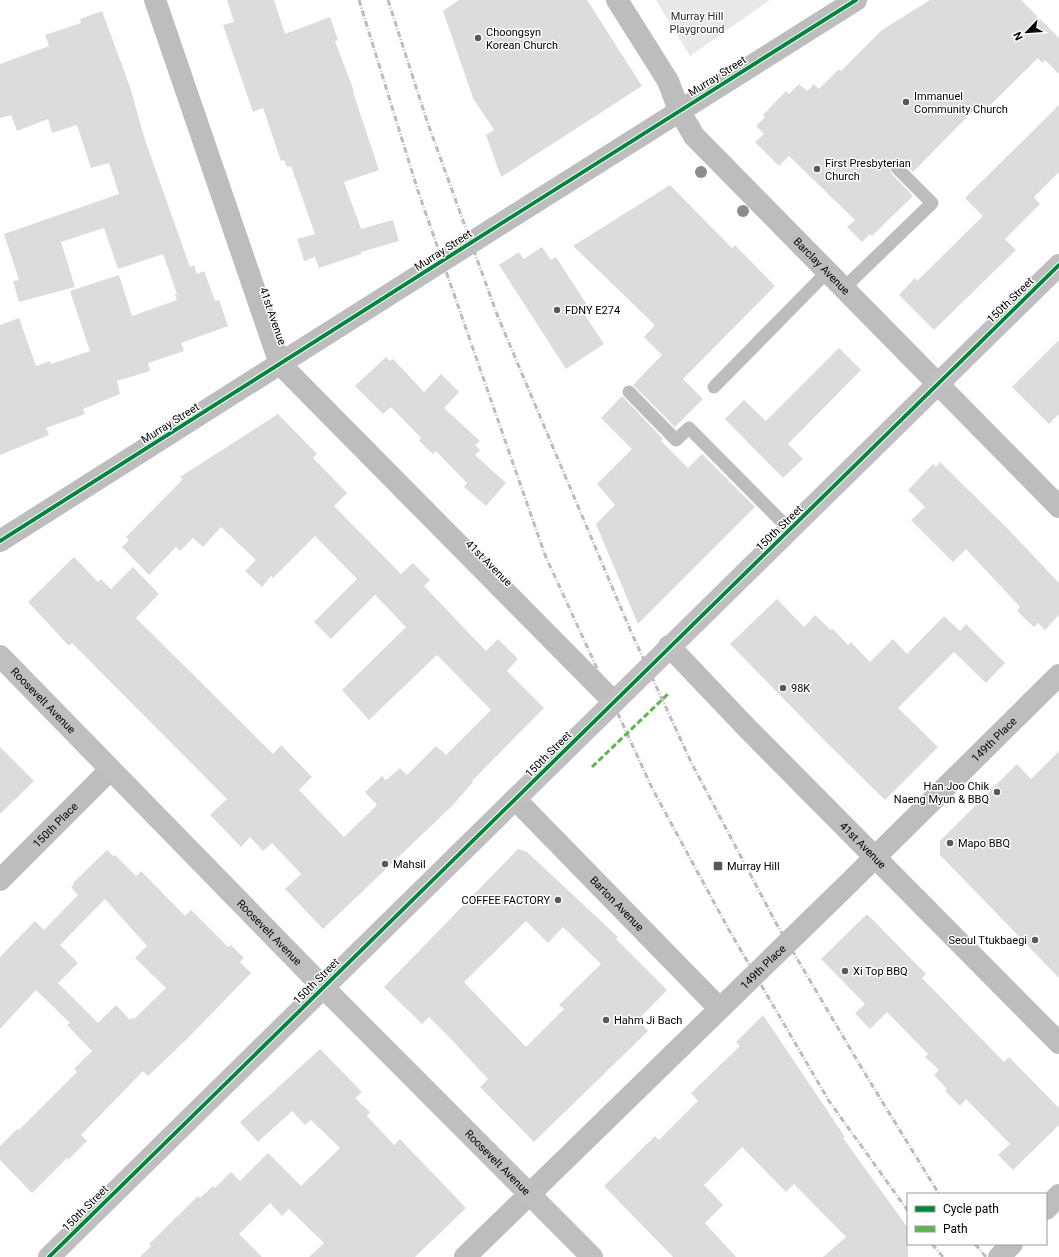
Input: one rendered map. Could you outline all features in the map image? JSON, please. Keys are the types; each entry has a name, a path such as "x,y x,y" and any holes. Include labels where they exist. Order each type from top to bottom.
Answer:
{"street":[{"name":"41st Avenue","path":"155,0 280,364 614,702"},
{"name":"Barclay Avenue","path":"617,0 668,81 679,110 694,136 936,384 1059,507"},
{"name":"Murray Street","path":"0,541 406,285 679,110 856,0"},
{"name":"150th Street","path":"49,1257 323,986 614,702 669,646 790,530 936,384 1059,265"},
{"name":"41st Avenue","path":"669,646 747,728 1059,1043"},
{"name":"Roosevelt Avenue","path":"0,656 110,770 592,1257"},
{"name":"149th Place","path":"465,1257 726,1001 807,924 1059,675"},
{"name":"150th Place","path":"0,880 110,770"},
{"name":"Barton Avenue","path":"515,799 726,1001"},
{"path":"1047,1208 1059,1195"},
{"path":"999,1257 1011,1245"}],"lane":[{"path":"843,288 932,203 897,168"},
{"path":"714,387 827,272"},
{"path":"629,392 676,440 689,428 790,530"}],"green space":[{"name":"Murray Hill Playground","path":"656,0 770,0 690,56"}],"building":[{"path":"227,0 274,0 285,34 330,17 338,40 335,41 354,91 353,92 379,170 344,182 361,229 393,220 399,241 361,252 361,254 319,268 315,257 304,261 297,239 315,234 291,166 287,167 284,160 281,161 263,108 253,112 223,25 234,22"},
{"path":"459,0 587,0 642,86 501,177 486,135 494,130 473,98 443,11"},
{"path":"930,0 1021,0 1059,38 1059,74 1045,60 1042,63 1038,58 981,114 976,108 913,172 899,160 892,162 889,166 891,173 913,196 872,236 870,234 862,242 847,227 855,220 789,156 779,166 755,142 764,134 756,126 765,117 763,115 786,91 789,94 799,84 807,91 814,84 819,89 839,69 841,71 882,30"},
{"path":"102,11 130,87 145,140 190,267 194,265 197,274 204,271 215,301 219,300 228,326 181,343 184,351 148,363 150,371 117,381 120,394 83,409 85,414 46,428 49,435 0,455 0,325 19,318 36,366 50,361 51,364 90,351 70,291 119,275 132,316 177,300 175,294 177,294 163,254 118,269 104,228 61,242 75,287 19,302 13,281 19,280 4,234 119,194 109,163 91,168 77,125 52,133 48,119 17,131 11,115 0,118 0,64 49,46 45,35 81,23 80,19"},
{"path":"1059,105 1059,172 1034,197 1040,204 1005,239 1016,250 934,330 899,295 915,278 917,281 983,216 965,198"},
{"path":"670,185 732,248 735,245 775,286 683,379 703,399 675,427 633,385 662,355 644,337 655,325 573,246"},
{"name":"FDNY E274","path":"542,247 551,260 556,257 589,308 583,312 604,344 566,369 499,265 519,252 524,259"},
{"path":"1059,340 1059,414 1049,424 1012,387"},
{"path":"839,348 861,370 788,444 803,459 783,478 725,419 744,400 766,421"},
{"path":"386,357 390,361 393,359 424,392 441,374 459,392 444,408 480,441 475,445 480,450 475,455 506,483 486,506 464,487 467,483 436,451 433,454 419,441 421,438 391,407 383,414 355,386"},
{"path":"622,396 663,439 661,441 688,468 702,454 755,507 638,624 596,524 615,505 597,484 632,449 601,418"},
{"path":"278,414 317,454 313,458 347,493 334,506 401,574 413,563 430,580 424,586 486,651 498,639 518,659 507,671 544,708 472,781 473,782 453,805 323,929 285,889 301,874 272,843 263,851 250,837 241,847 210,815 227,799 72,643 69,646 28,602 74,557 98,582 101,579 111,589 133,567 159,594 136,618 273,754 281,745 312,777 299,790 344,837 377,805 365,792 382,776 386,780 400,768 407,775 436,746 446,755 491,710 437,655 369,720 342,690 406,627 375,595 331,639 314,622 357,579 315,536 273,578 271,576 262,587 245,571 256,560 221,527 203,547 193,538 180,551 176,547 149,575 122,547 129,540 126,537 183,479 180,477"},
{"path":"940,462 1008,529 1059,583 1059,615 1045,630 1038,623 1034,627 1017,611 1020,607 966,549 953,562 911,520 925,507 908,490 933,464 936,467"},
{"path":"777,599 804,627 815,615 831,630 833,629 848,645 851,642 870,662 893,639 907,654 944,616 960,631 966,624 1005,663 986,683 954,652 898,708 938,747 885,800 730,644"},
{"path":"0,747 34,781 0,814"},
{"path":"1059,751 1059,978 940,855 940,841 1017,764 1031,779"},
{"path":"518,849 527,852 618,937 616,939 667,990 638,1020 648,1031 534,1142 480,1087 488,1079 448,1036 429,1017 422,1024 384,987","holes":["526,921 548,943 563,927 601,964 559,1005 564,1009 526,1047 464,982"]},
{"path":"107,850 113,856 115,855 136,876 141,871 185,916 191,910 228,947 231,945 244,958 240,962 251,973 188,1038 148,1076 143,1071 81,1135 87,1141 68,1160 67,1158 32,1193 0,1160 0,1146 17,1129 19,1130 77,1072 74,1069 92,1051 67,1025 70,1023 36,990 0,1029 0,957 35,921 44,930 78,895 71,887 74,884 73,883","holes":["105,899 147,946 135,958 166,988 134,1019 133,1017 130,1020 116,1005 98,1023 58,983 78,963 60,945"]},
{"path":"867,914 926,974 922,978 1004,1062 1009,1057 1059,1108 1059,1125 1013,1170 998,1155 1010,1144 966,1099 960,1106 945,1091 947,1089 934,1075 939,1070 925,1057 928,1054 887,1012 870,1029 855,1013 865,1004 821,959"},
{"path":"763,1015 845,1137 843,1138 907,1227 908,1257 823,1257 846,1237 794,1184 786,1192 742,1147 704,1185 723,1205 705,1223 736,1257 673,1257 604,1186 655,1136 659,1140 698,1101 691,1093 740,1046 736,1042"},
{"path":"320,1049 362,1092 355,1098 370,1112 367,1116 394,1145 400,1139 466,1208 415,1257 309,1257 324,1243 289,1209 282,1216 270,1203 239,1234 262,1257 140,1257 151,1246 149,1244 198,1196 200,1198 213,1186 215,1188 231,1172 240,1181 268,1153 301,1186 340,1148 311,1120 305,1125 292,1111 258,1142 240,1122"}],"railway":[{"path":"359,0 418,191 545,555 652,788 729,930 829,1101 907,1210"},
{"path":"388,0 427,121 498,317 632,634 692,764 776,923 864,1072 938,1193"},
{"path":"933,1245 943,1257"},
{"path":"976,1245 986,1257"}],"marked path":[{"path":"592,767 668,694"}],"cycle path":[{"path":"0,541 856,0"},
{"path":"49,1257 1059,265"}],"place":[{"name":"Choongsyn Korean Church","path":"478,38"},
{"name":"Immanuel Community Church","path":"906,102"},
{"name":"First Presbyterian Church","path":"817,169"},
{"name":"FDNY E274","path":"557,310"},
{"name":"98K","path":"783,688"},
{"name":"Han Joo Chik Naeng Myun & BBQ","path":"997,792"},
{"name":"Mapo BBQ","path":"950,843"},
{"name":"Mahsil","path":"385,864"},
{"name":"Murray Hill","path":"718,866"},
{"name":"COFFEE FACTORY","path":"558,900"},
{"name":"Seoul Ttukbaegi","path":"1035,940"},
{"name":"Xi Top BBQ","path":"845,971"},
{"name":"Hahm Ji Bach","path":"606,1020"}]}
